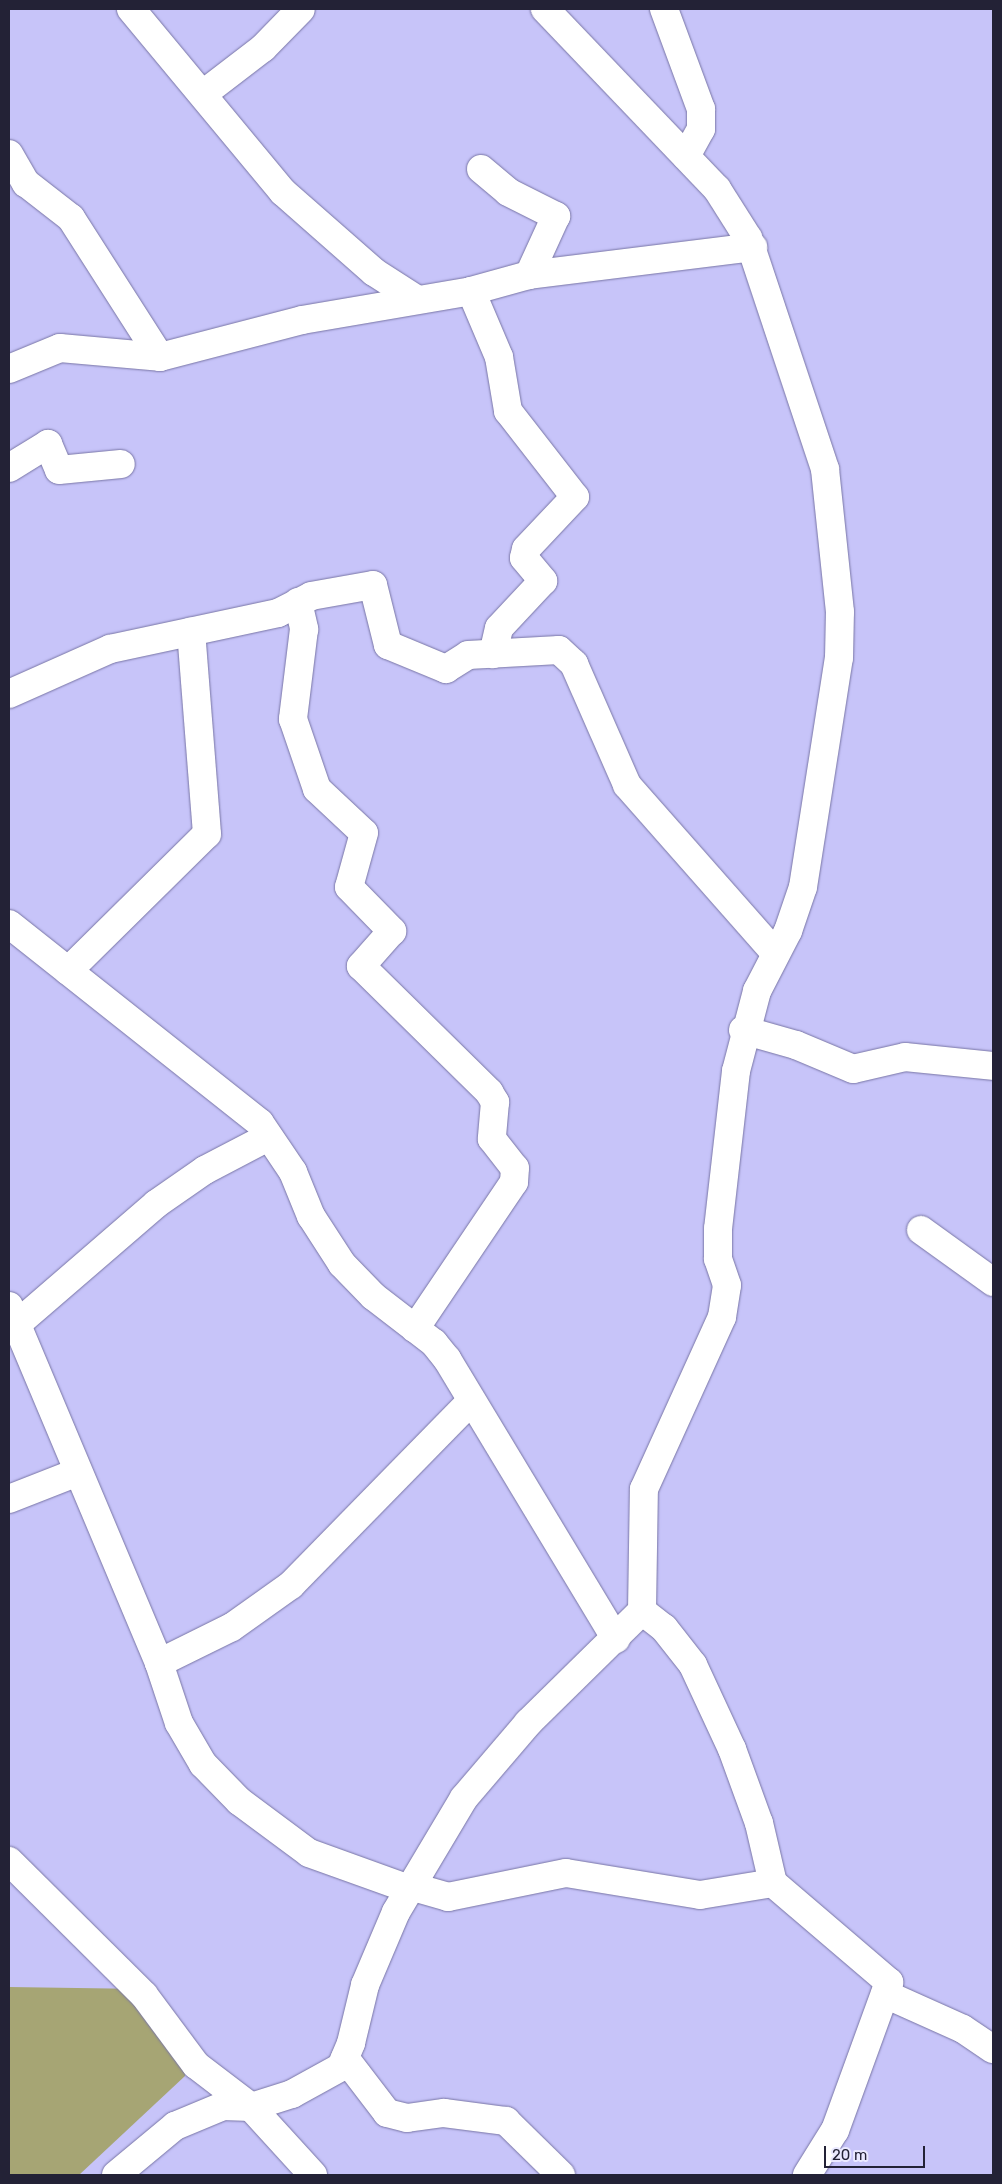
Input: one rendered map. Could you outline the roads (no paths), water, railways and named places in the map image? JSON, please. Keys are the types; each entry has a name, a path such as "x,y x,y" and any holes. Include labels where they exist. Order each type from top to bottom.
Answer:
{"street":[{"path":"132,9 283,192 374,272 416,299"},
{"path":"202,94 263,48 301,9"},
{"path":"116,2175 175,2126 197,2114 223,2106 251,2107 292,2094 332,2074 345,2058 365,1985 410,1888 464,1798 528,1723 642,1611 644,1489 722,1317 727,1285 718,1259 719,1210 743,1030 774,952 788,931 803,887 839,658 840,612 825,469 753,247 716,188 545,9"},
{"path":"664,9 701,109 700,129 686,156"},
{"path":"9,154 26,183 71,218 160,357"},
{"path":"481,169 508,192 556,216 529,275"},
{"path":"9,369 60,348 160,357 302,320 471,291 529,275 753,247"},
{"path":"471,291 500,357 508,411 575,497 526,549 524,558 543,581 499,628 493,654"},
{"path":"9,468 48,444 59,470 121,464"},
{"path":"9,694 47,681 57,671 110,649 278,613 311,596 373,585 388,645 446,669 468,655 559,650 574,664 627,785 774,952"},
{"path":"298,602 304,629 293,719 317,789 364,833 348,887 392,930 361,966 489,1092 496,1102 492,1139 515,1168 514,1182 415,1329"},
{"path":"68,971 207,834 190,632"},
{"path":"9,924 209,1080 260,1123 293,1172 311,1216 342,1264 373,1296 415,1329 447,1359 469,1402 616,1638"},
{"path":"743,1030 796,1045 853,1069 905,1057 993,1066"},
{"path":"268,1137 205,1170 156,1204 13,1315 160,1664 179,1723 194,1748 239,1801 309,1853 410,1888 448,1897 566,1873 700,1895 773,1883"},
{"path":"921,1230 993,1282"},
{"path":"160,1664 232,1627 291,1586 469,1402"},
{"path":"9,1499 78,1472"},
{"path":"642,1611 664,1628 693,1665 732,1749 758,1823 773,1883 889,1982 835,2130 807,2175"},
{"path":"9,1861 144,1995 196,2065 251,2107 313,2175"},
{"path":"885,1994 963,2029 993,2049"},
{"path":"345,2058 387,2113 407,2118 444,2113 506,2122 561,2175"}]}
